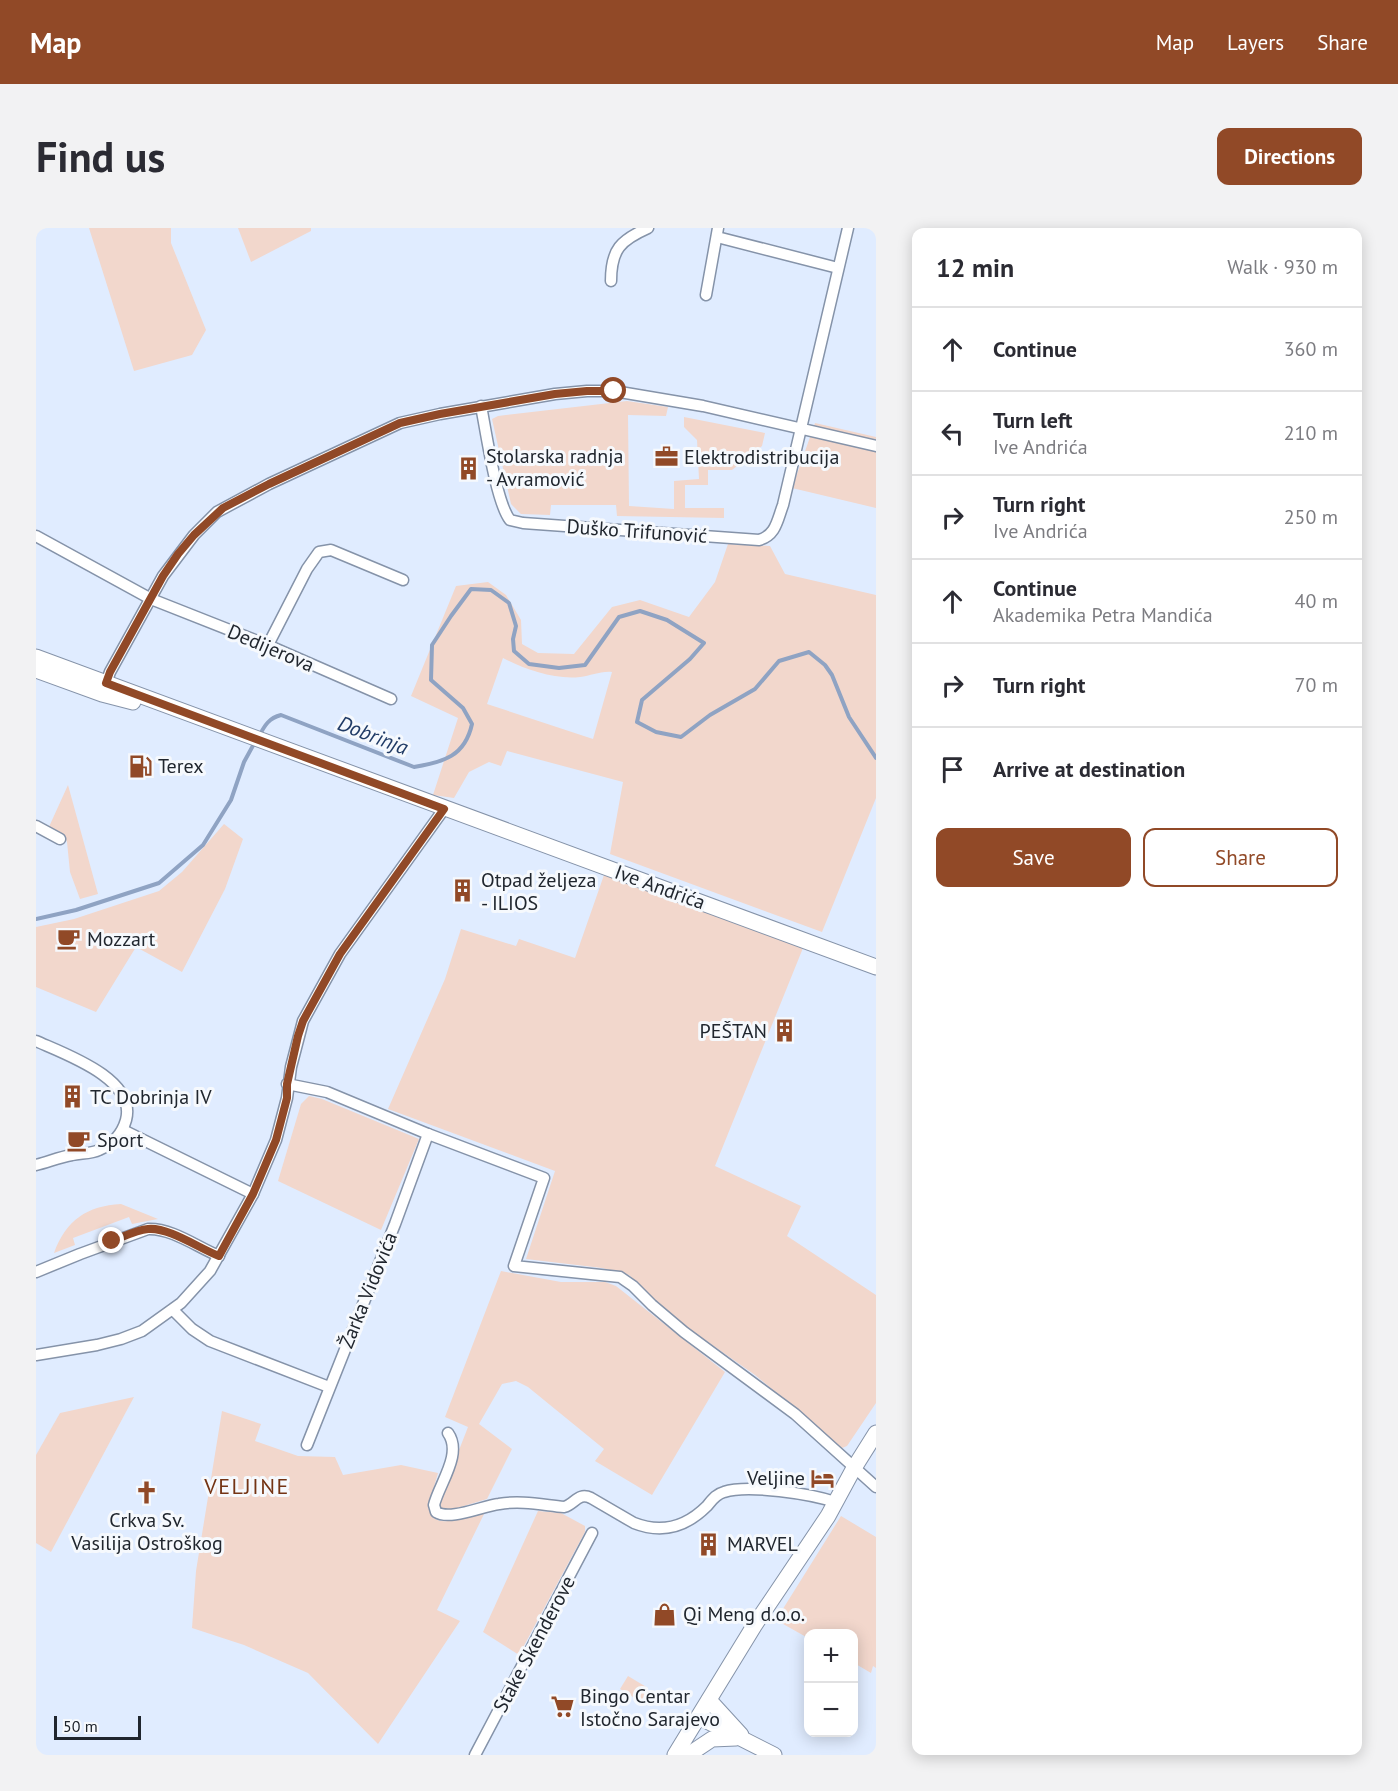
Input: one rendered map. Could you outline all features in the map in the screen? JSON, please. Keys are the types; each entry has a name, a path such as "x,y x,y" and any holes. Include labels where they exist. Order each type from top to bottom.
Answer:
{"main road":[{"name":"Ive Andrića","path":"36,657 104,689"},
{"name":"Ive Andrića","path":"36,670 208,722 876,967"},
{"path":"675,1755 876,1433"},
{"path":"709,1700 746,1739"},
{"path":"699,1717 774,1755"},
{"path":"688,1755 712,1739 725,1737 746,1739"}],"street":[{"path":"610,281 610,267 617,250 627,238 648,228"},
{"path":"801,429 848,228"},
{"path":"706,295 717,233 838,268"},
{"path":"104,689 110,672 178,554 194,535 223,508 400,423 481,406 555,394 614,391 703,406 876,446"},
{"name":"Duško Trifunović","path":"481,406 491,457 504,508 510,520 523,523 711,537 759,540 768,537 774,529 783,505 801,429"},
{"name":"Dedijerova","path":"36,536 151,599 268,645 391,699"},
{"path":"268,645 307,569 319,552 331,550 403,580"},
{"path":"36,1355 121,1339 142,1331 173,1310 200,1283 219,1256 253,1194 276,1140 303,1021 344,949 444,809"},
{"path":"36,826 60,839"},
{"path":"36,1041 92,1069 112,1082 121,1090 128,1109 123,1130 116,1139 97,1152 71,1155 36,1165"},
{"path":"287,1084 327,1092 428,1134 544,1178 514,1266 620,1277 684,1332 795,1414 876,1487"},
{"path":"123,1130 253,1194"},
{"name":"Žarka Vidovića","path":"307,1445 395,1224 428,1134"},
{"path":"36,1272 155,1228 219,1256"},
{"path":"173,1310 192,1329 210,1341 329,1387"},
{"path":"448,1433 452,1438 453,1452 434,1505 436,1512 440,1515 452,1515 508,1503 564,1507 583,1496 591,1498 634,1523 664,1528 686,1523 717,1495 732,1490 809,1494 835,1502"},
{"name":"Stake Skenderove","path":"475,1755 592,1533"}],"shaded area":[{"path":"89,228 171,228 171,243 206,330 192,355 134,371"},
{"path":"238,228 311,228 311,231 251,262"},
{"path":"627,401 668,407 666,416 628,415 629,506 674,509 674,481 699,479 697,440 684,427 684,417 765,433 762,446 732,470 708,470 708,485 685,485 685,508 724,508 724,518 617,516 616,505 551,505 550,515 521,514 511,504 492,419 498,416"},
{"path":"815,423 876,437 876,508 792,488"},
{"path":"728,544 770,546 785,574 876,595 876,798 822,932 610,854 623,782 507,751 501,766 489,762 469,772 454,798 433,795 458,718 411,696 456,586 488,582 506,595 521,620 522,644 538,653 574,654 612,607 640,600 689,617 715,582","holes":["503,658 530,670 560,677 580,677 612,672 593,739 487,704"]},
{"path":"68,785 98,894 80,899 70,872 65,837 48,829"},
{"path":"224,824 243,839 225,889 182,972 136,947 96,1012 36,987 36,927 74,919 159,891 182,872"},
{"path":"604,875 803,948 715,1166 801,1206 787,1236 876,1295 876,1403 847,1446 842,1448 755,1375 675,1319 629,1275 602,1268 526,1259 555,1171 388,1109 445,979 461,929 516,946 519,939 575,958"},
{"path":"309,1096 322,1099 419,1139 381,1230 278,1181 301,1104"},
{"path":"121,1204 158,1219 132,1224 129,1217 73,1238 75,1245 54,1253 65,1232 79,1217 98,1208"},
{"path":"501,1271 561,1282 605,1282 616,1286 725,1372 652,1495 595,1461 604,1449 528,1387 516,1381 502,1384 479,1424 512,1449 487,1499 451,1510 445,1511 439,1508 438,1504 468,1427 445,1417"},
{"path":"134,1397 51,1552 36,1543 36,1455 60,1413"},
{"path":"222,1411 261,1424 255,1441 298,1456 335,1457 343,1475 401,1465 438,1473 428,1508 433,1517 438,1520 451,1521 486,1510 437,1610 460,1621 378,1744 308,1673 244,1645 192,1628 196,1571"},
{"path":"538,1511 561,1513 585,1526 585,1532 519,1655 483,1632"},
{"path":"841,1516 876,1537 876,1668 873,1666 871,1673 858,1665 858,1629 804,1629 804,1636 776,1620"},
{"path":"628,1676 648,1688 641,1702 620,1689"}],"waterway":[{"name":"Dobrinja","path":"259,736 268,722 281,715 414,767 435,763 452,756 464,744 472,724 463,708 431,680 432,645 471,589 491,590 509,603 516,626 513,639 514,651 529,664 559,668 585,665 619,617 640,611 667,620 704,643 690,659 642,700 637,722 656,732 681,737 710,715 755,689 779,661 809,652 825,665 832,675 849,717 876,758"},
{"name":"Dobrinja","path":"36,919 76,910 159,883 203,845 231,800 244,762 255,742"}],"place":[{"name":"Elektrodistribucija","path":"666,457"},
{"name":"Stolarska radnja - Avramović","path":"468,468"},
{"name":"Terex","path":"140,766"},
{"name":"Otpad željeza - ILIOS","path":"463,891"},
{"name":"Mozzart","path":"69,939"},
{"name":"PEŠTAN","path":"785,1031"},
{"name":"TC Dobrinja IV","path":"72,1097"},
{"name":"Sport","path":"79,1140"},
{"name":"Veljine","path":"823,1478"},
{"name":"Crkva Sv. Vasilija Ostroškog","path":"147,1492"},
{"name":"MARVEL","path":"709,1544"},
{"name":"Qi Meng d.o.o.","path":"665,1614"},
{"name":"Bingo Centar Istočno Sarajevo","path":"562,1707"}],"district":[{"name":"VELJINE","path":"247,1486"}],"route":[{"path":"112,1241 142,1230 155,1228 219,1256 253,1194 276,1140 303,1021 340,954 444,809 106,683 163,576 194,535 217,512 269,484 400,423 508,401 555,394 614,391"}]}
